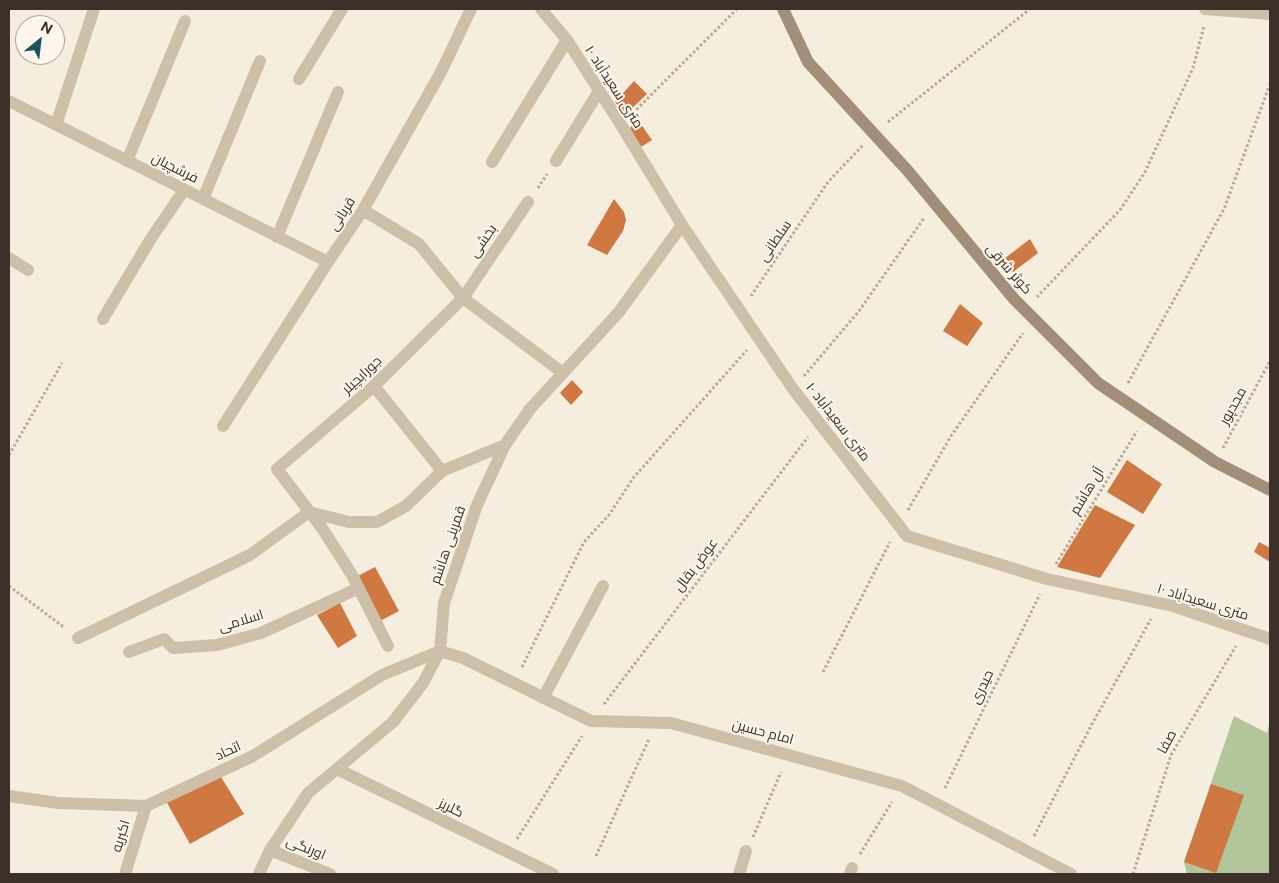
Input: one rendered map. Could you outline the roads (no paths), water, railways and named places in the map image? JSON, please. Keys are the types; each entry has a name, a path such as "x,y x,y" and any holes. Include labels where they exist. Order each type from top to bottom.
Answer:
{"main road":[{"name":"کوثر شرقی","path":"783,9 808,62 908,170 1014,300 1098,383 1215,462 1270,490"}],"street":[{"path":"56,125 94,9"},
{"path":"299,79 342,9"},
{"name":"قربانی","path":"223,426 363,210 440,72 471,9"},
{"name":"۱۰ متری سعیدآباد","path":"541,9 567,40 621,124 682,225 793,389 907,536 1047,579 1173,606 1270,639"},
{"path":"1207,9 1270,14"},
{"path":"127,161 185,21"},
{"path":"492,162 567,40"},
{"path":"203,199 260,61"},
{"path":"556,161 599,91"},
{"path":"277,236 338,92"},
{"name":"فرشچیان","path":"9,102 328,262"},
{"path":"103,319 150,240 184,190"},
{"name":"بخشی","path":"463,298 528,202"},
{"path":"363,210 419,244 463,298 563,373"},
{"name":"قمربنی هاشم","path":"259,874 270,850 308,793 393,722 423,683 440,650 444,603 477,505 505,445 530,409 619,312 682,225"},
{"path":"9,258 28,270"},
{"name":"جورابچیلر","path":"309,512 277,469 374,386 463,298"},
{"path":"374,386 442,471"},
{"path":"309,512 349,522 377,522 406,506 442,471 505,445"},
{"path":"309,512 322,528 359,588 388,646"},
{"path":"78,638 250,555 309,512"},
{"path":"544,698 603,586"},
{"name":"اسلامی","path":"129,652 164,639 173,648 217,644 261,633 359,588"},
{"name":"امام حسین","path":"440,650 463,658 591,720 671,723 902,786 1071,874"},
{"name":"اتحاد","path":"9,796 58,803 146,806 253,756 382,675 440,650"},
{"name":"گلریز","path":"337,769 553,874"},
{"name":"اکبریه","path":"125,874 146,806"},
{"name":"اورنگی","path":"270,850 330,874"},
{"path":"739,874 746,851"}]}
